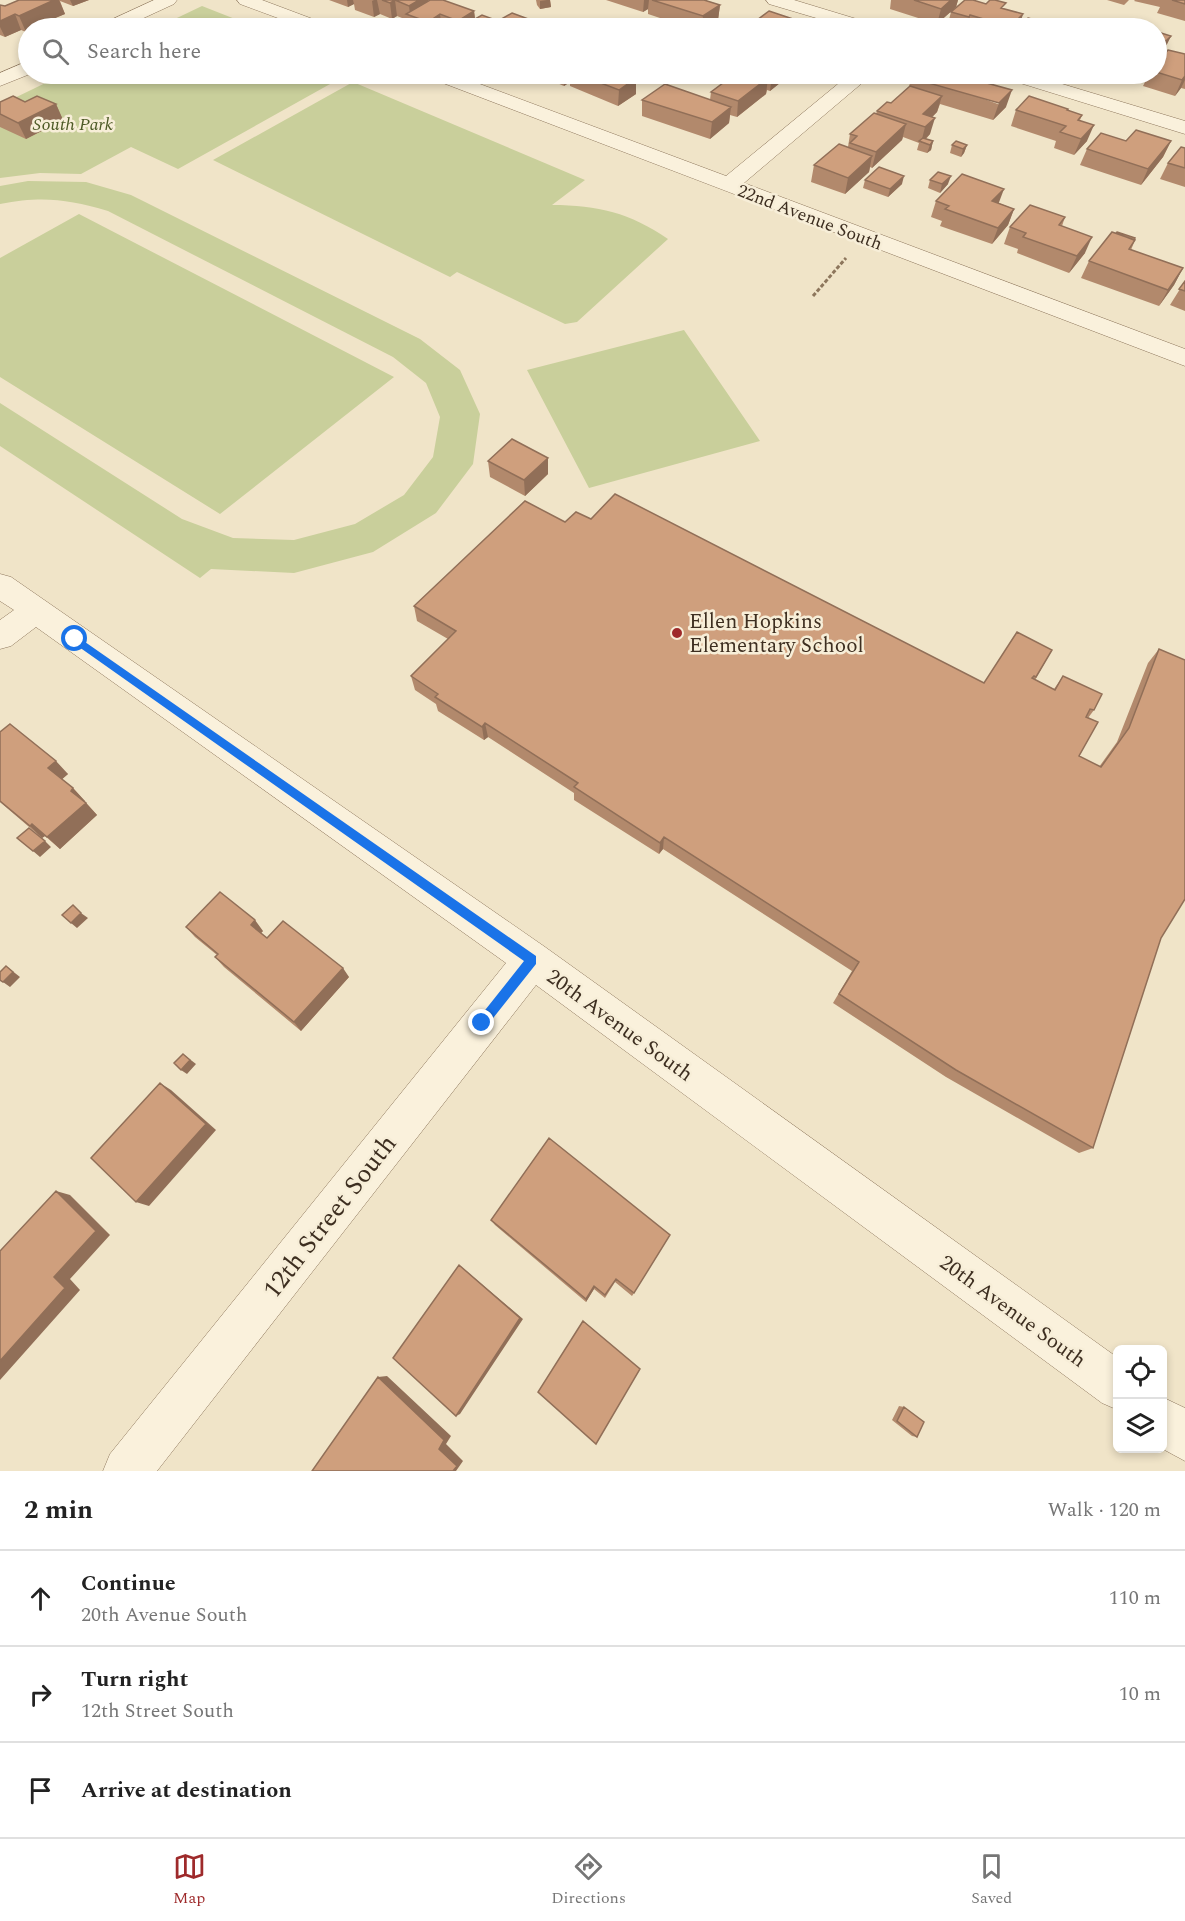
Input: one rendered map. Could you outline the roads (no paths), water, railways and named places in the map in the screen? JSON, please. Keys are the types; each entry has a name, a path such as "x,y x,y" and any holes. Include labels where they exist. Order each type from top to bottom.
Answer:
{"street":[{"path":"129,18 168,0"},
{"path":"246,0 294,18"},
{"path":"775,0 834,18"},
{"path":"0,80 18,72"},
{"name":"22nd Avenue South","path":"463,84 1185,358"},
{"path":"728,186 849,84"},
{"path":"1043,84 1185,128"},
{"name":"20th Avenue South","path":"0,585 532,960 1113,1383"},
{"path":"0,637 35,610"},
{"name":"12th Street South","path":"127,1471 532,960"},
{"path":"1167,1424 1185,1437"}],"place":[{"name":"Ellen Hopkins Elementary School","path":"677,633"}],"park label":[{"name":"South Park","path":"73,124"}]}
